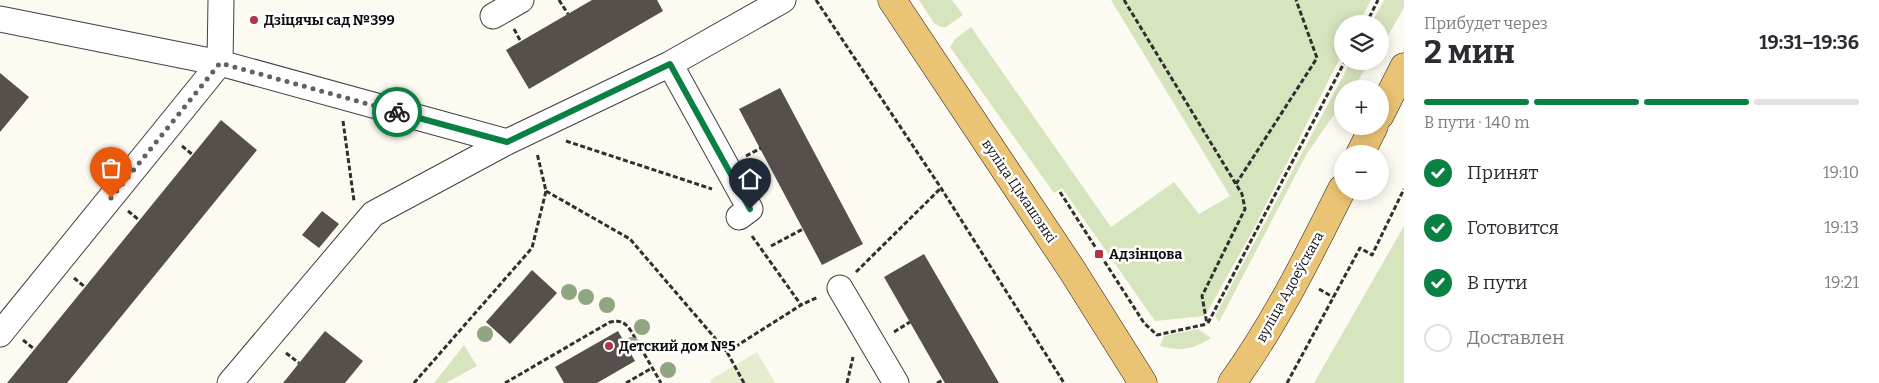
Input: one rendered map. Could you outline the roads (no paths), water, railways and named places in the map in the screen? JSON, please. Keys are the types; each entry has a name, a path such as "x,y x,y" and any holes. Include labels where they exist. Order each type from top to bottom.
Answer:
{"main road":[{"name":"вуліца Цімашэнкі","path":"892,0 1072,270 1143,383"},
{"path":"1389,97 1404,67"},
{"name":"вуліца Адоеўскага","path":"1232,383 1294,284 1336,200"}],"lane":[{"path":"0,334 220,63 221,0"},
{"path":"493,16 521,0"},
{"path":"230,383 373,214 507,142 670,64 783,0"},
{"path":"0,19 220,63 507,142"},
{"path":"670,64 750,209 738,217"},
{"path":"840,288 896,383"}],"place":[{"name":"Дзіцячы сад №399","path":"254,20"},
{"name":"Адзінцова","path":"1099,254"},
{"name":"Детский дом №5","path":"609,346"}]}
